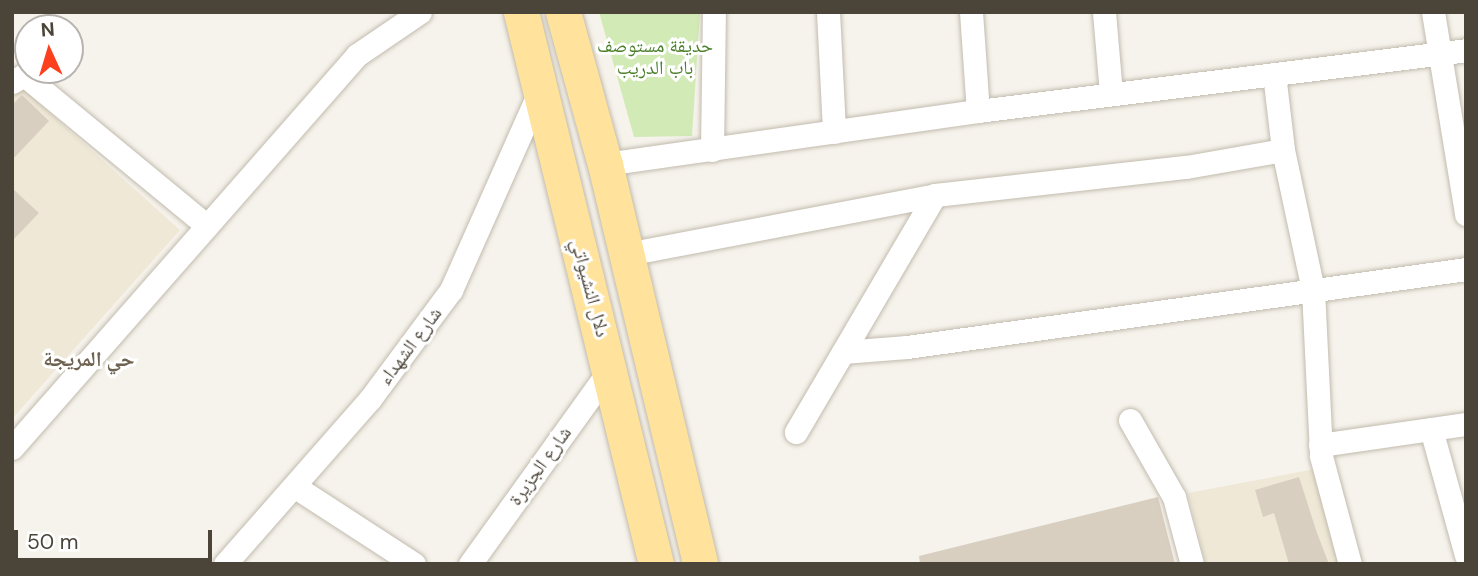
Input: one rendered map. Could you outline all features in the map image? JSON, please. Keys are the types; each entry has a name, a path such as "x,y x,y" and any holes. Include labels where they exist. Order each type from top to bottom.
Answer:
{"main road":[{"name":"دلال النشيواتي","path":"521,12 539,92 611,368 656,564"},
{"path":"564,12 605,164 700,564"}],"street":[{"path":"12,448 357,55 420,12"},
{"path":"712,150 714,12"},
{"path":"828,12 834,132"},
{"path":"971,12 978,111"},
{"path":"1104,12 1111,94"},
{"path":"1433,12 1466,214"},
{"path":"605,164 978,111 1466,50"},
{"path":"1274,74 1283,150 1313,290 1320,445 1350,564"},
{"path":"12,82 24,75 207,226"},
{"name":"شارع الشهداء","path":"225,564 370,399 451,290 539,92"},
{"path":"627,254 935,195 1159,170 1283,150"},
{"path":"796,432 935,195"},
{"path":"843,352 1466,269"},
{"name":"شارع الجزيرة","path":"470,564 611,368"},
{"path":"1130,420 1174,497 1192,564"},
{"path":"1320,445 1466,424"},
{"path":"1431,429 1466,555"},
{"path":"294,486 414,564"}],"shaded area":[{"path":"21,87 180,230 12,419 12,93"},
{"path":"1315,469 1340,564 1206,564 1188,493"}],"green space":[{"name":"حديقة مستوصف باب الدريب","path":"599,12 700,12 692,136 634,137"}],"building":[{"path":"22,95 49,121 12,160 12,105"},
{"path":"12,188 39,213 12,241"},
{"path":"1299,477 1329,564 1289,564 1274,513 1263,517 1255,490"},
{"path":"1158,497 1175,564 920,564 919,556"}],"district":[{"name":"حي المريجة","path":"89,359"}]}
